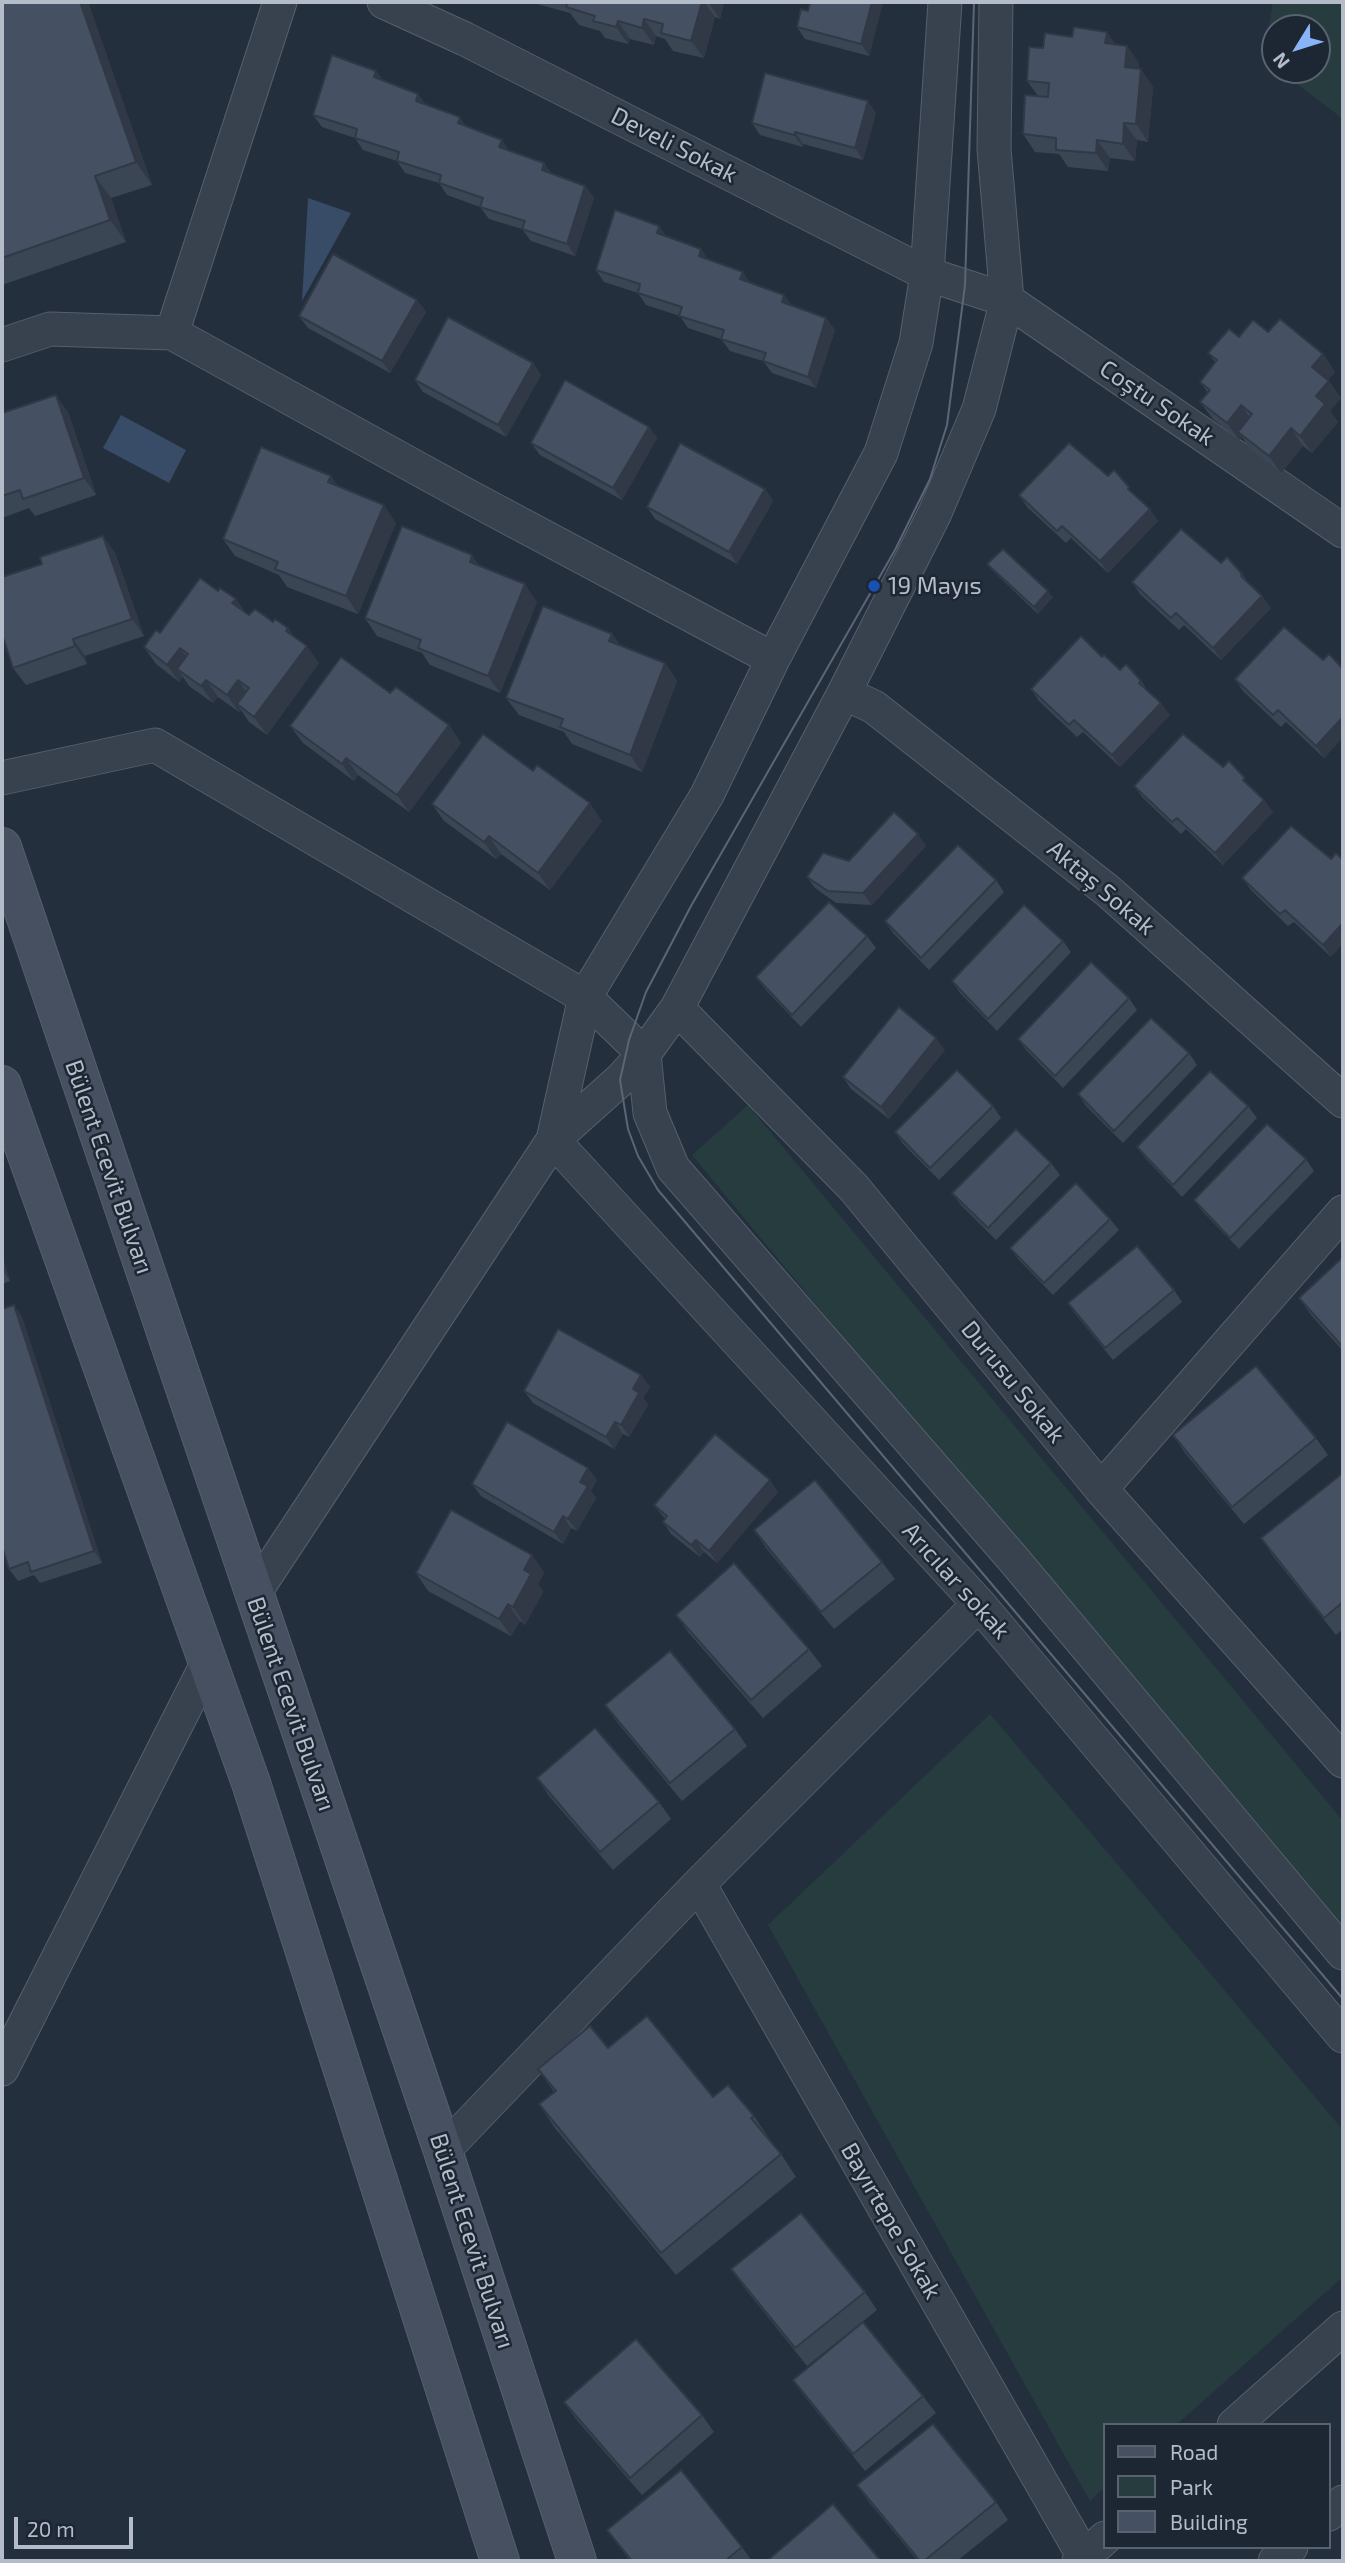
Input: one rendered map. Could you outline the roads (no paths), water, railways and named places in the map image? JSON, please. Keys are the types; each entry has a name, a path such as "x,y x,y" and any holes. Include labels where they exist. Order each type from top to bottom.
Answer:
{"main road":[{"name":"Bülent Ecevit Bulvarı","path":"2,847 443,2151 577,2561"},
{"path":"2,1086 260,1810 500,2561"}],"street":[{"path":"172,333 280,2"},
{"name":"Develi Sokak","path":"384,2 465,39 927,274 965,285"},
{"path":"553,1140 585,997 707,795 773,659 881,453 916,343 927,274 945,2"},
{"path":"253,1595 553,1140 620,1080 644,1054 677,1008 844,693 935,513 979,409 1007,300 994,149 996,2"},
{"name":"Coştu Sokak","path":"965,285 1007,300 1343,531"},
{"path":"2,345 50,329 172,333 466,495 773,659"},
{"name":"Aktaş Sokak","path":"844,693 874,707 1108,891 1343,1101"},
{"path":"2,778 155,745 585,997 644,1054 649,1114 673,1168 1014,1560 1343,1953"},
{"name":"Durusu Sokak","path":"677,1008 854,1188 1101,1489 1343,1761"},
{"name":"Arıcılar sokak","path":"553,1140 979,1604 1343,2036"},
{"path":"1101,1489 1343,1212"},
{"path":"443,2151 699,1884 979,1604"},
{"path":"2,2069 208,1662"},
{"name":"Bayırtepe Sokak","path":"699,1884 1089,2552"},
{"path":"1236,2423 1343,2328"},
{"path":"1275,2561 1289,2549"}],"water":[{"path":"308,198 351,213 302,301"},
{"path":"121,415 186,450 169,483 103,448"}],"tram line":[{"path":"974,2 965,285 947,425 930,479 895,550 691,906 646,992 629,1040 620,1080 628,1129 638,1156 658,1190 1343,1999"}],"place":[{"name":"19 Mayıs","path":"874,586"}]}
